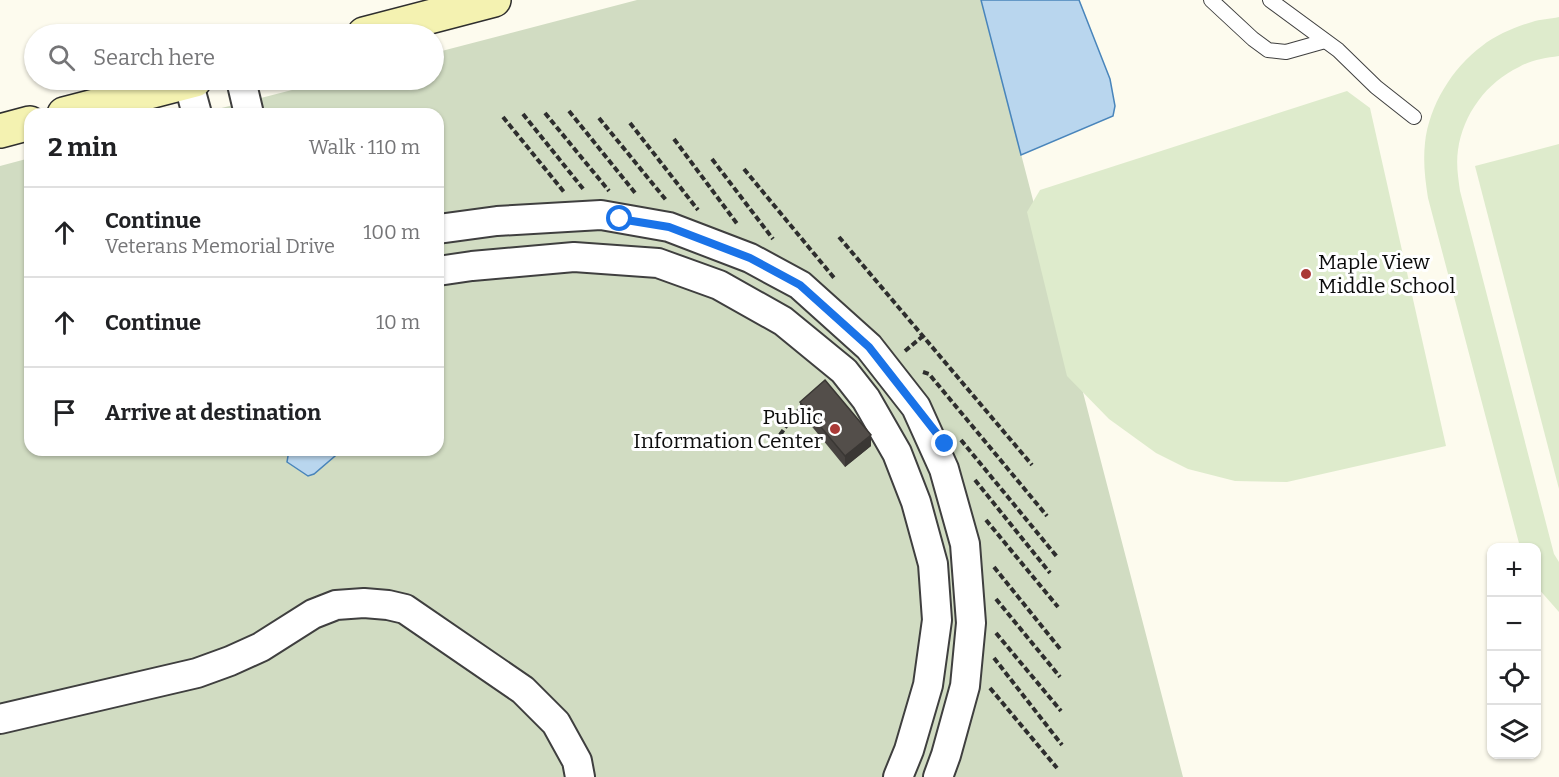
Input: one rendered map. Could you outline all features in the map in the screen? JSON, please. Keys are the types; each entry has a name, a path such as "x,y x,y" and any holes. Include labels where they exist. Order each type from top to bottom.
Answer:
{"main road":[{"path":"402,24 494,0"},
{"path":"86,108 154,90"},
{"path":"0,131 24,125"}],"street":[{"path":"193,90 196,108"},
{"path":"243,90 248,108"},
{"path":"472,266 451,227 497,221 594,216 634,221 664,213 669,227 750,258 800,285 869,347 916,407 944,469 965,544 978,609 965,686 938,777"},
{"path":"444,270 574,257 658,263 719,285 783,321 843,371 866,399 897,453 916,502 933,564 937,620 928,685 909,750 898,777"},
{"path":"0,719 197,672 230,661 261,647 313,614 336,605 364,603 388,605 405,609 523,690 556,723 577,761 580,777"}],"lane":[{"path":"1211,0 1268,50 1286,52 1325,40"},
{"path":"1270,0 1338,50 1376,87 1414,117"}],"path":[{"path":"569,111 664,213"},
{"path":"545,113 634,221"},
{"path":"523,114 594,216"},
{"path":"503,117 594,216"},
{"path":"599,118 664,213"},
{"path":"630,123 702,214"},
{"path":"674,139 744,233"},
{"path":"712,159 775,242"},
{"path":"744,169 839,283"},
{"path":"839,237 1032,465"},
{"path":"900,356 923,336"},
{"path":"920,371 929,374 1047,516"},
{"path":"780,435 808,400"},
{"path":"959,437 1058,558"},
{"path":"968,471 1050,573"},
{"path":"982,515 1058,608"},
{"path":"989,561 1061,650"},
{"path":"978,609 1060,677"},
{"path":"978,609 1061,711"},
{"path":"978,609 1062,745"},
{"path":"968,660 1057,768"}],"green space":[{"path":"637,0 981,0 1183,777 0,777 0,166 24,160 24,456 444,456 444,108 221,108 292,90 444,90 444,50"},
{"path":"1559,17 1559,56 1538,60 1507,73 1487,90 1465,124 1457,160 1460,191 1554,554 1559,562 1559,612 1541,592 1541,543 1519,543 1428,198 1424,157 1431,115 1444,89 1461,65 1482,46 1499,35 1535,21"},
{"path":"1347,91 1370,108 1446,446 1287,482 1235,481 1188,469 1156,453 1109,419 1067,376 1027,212 1040,190"},
{"path":"1559,144 1559,489 1475,166"}],"water":[{"path":"981,0 1079,0 1110,79 1115,106 1113,116 1021,155"},
{"path":"288,456 335,456 314,474 308,476 287,462"}],"building":[{"name":"Public Information Center","path":"825,380 871,435 845,456 800,402"}],"place":[{"name":"Maple View Middle School","path":"1306,274"},
{"name":"Public Information Center","path":"835,429"}],"route":[{"path":"620,219 669,227 750,258 800,285 869,347 945,444"}]}
